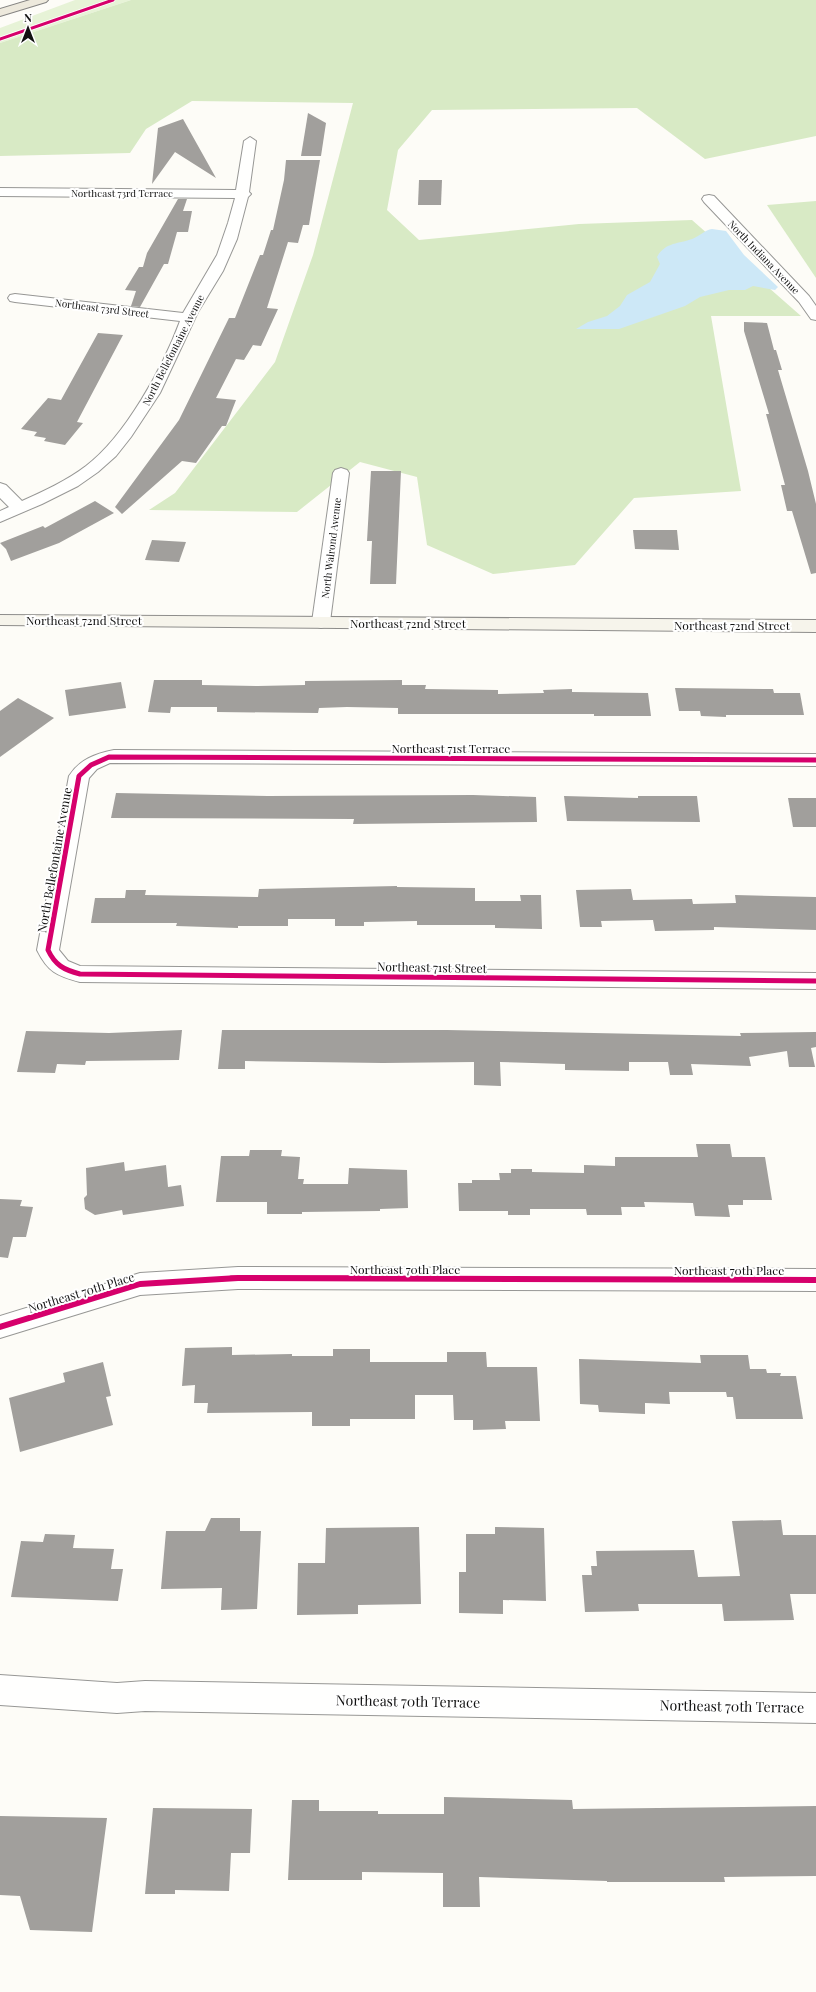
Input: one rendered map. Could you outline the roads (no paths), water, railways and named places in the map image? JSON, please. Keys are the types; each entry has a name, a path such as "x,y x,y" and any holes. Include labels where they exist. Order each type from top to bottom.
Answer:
{"main road":[{"path":"0,13 42,0"},
{"name":"Northeast 72nd Street","path":"0,620 816,626"}],"street":[{"name":"North Bellefontaine Avenue","path":"0,517 72,482 100,461 122,438 148,404 188,318 216,271 232,237 244,194 250,141"},
{"name":"Northeast 73rd Terrace","path":"0,192 244,194"},
{"name":"North Indiana Avenue","path":"709,200 804,299 816,316"},
{"name":"Northeast 73rd Street","path":"15,298 188,318"},
{"name":"North Walrond Avenue","path":"321,622 341,473"},
{"path":"0,488 19,508"},
{"name":"Northeast 71st Terrace","path":"87,766 99,759 114,756 816,760"},
{"name":"North Bellefontaine Avenue","path":"52,960 48,950 80,776 87,766"},
{"name":"Northeast 71st Street","path":"52,960 64,970 80,974 816,981"},
{"name":"Northeast 70th Place","path":"0,1327 140,1284 238,1278 816,1280"},
{"name":"Northeast 70th Terrace","path":"0,1690 117,1698 145,1696 816,1708"}],"water":[{"path":"712,229 726,231 744,255 778,287 775,290 753,286 745,290 729,290 700,297 685,306 619,329 576,329 588,322 607,316 620,306 627,295 650,282 660,264 657,257 660,252 668,246 692,239"}]}
